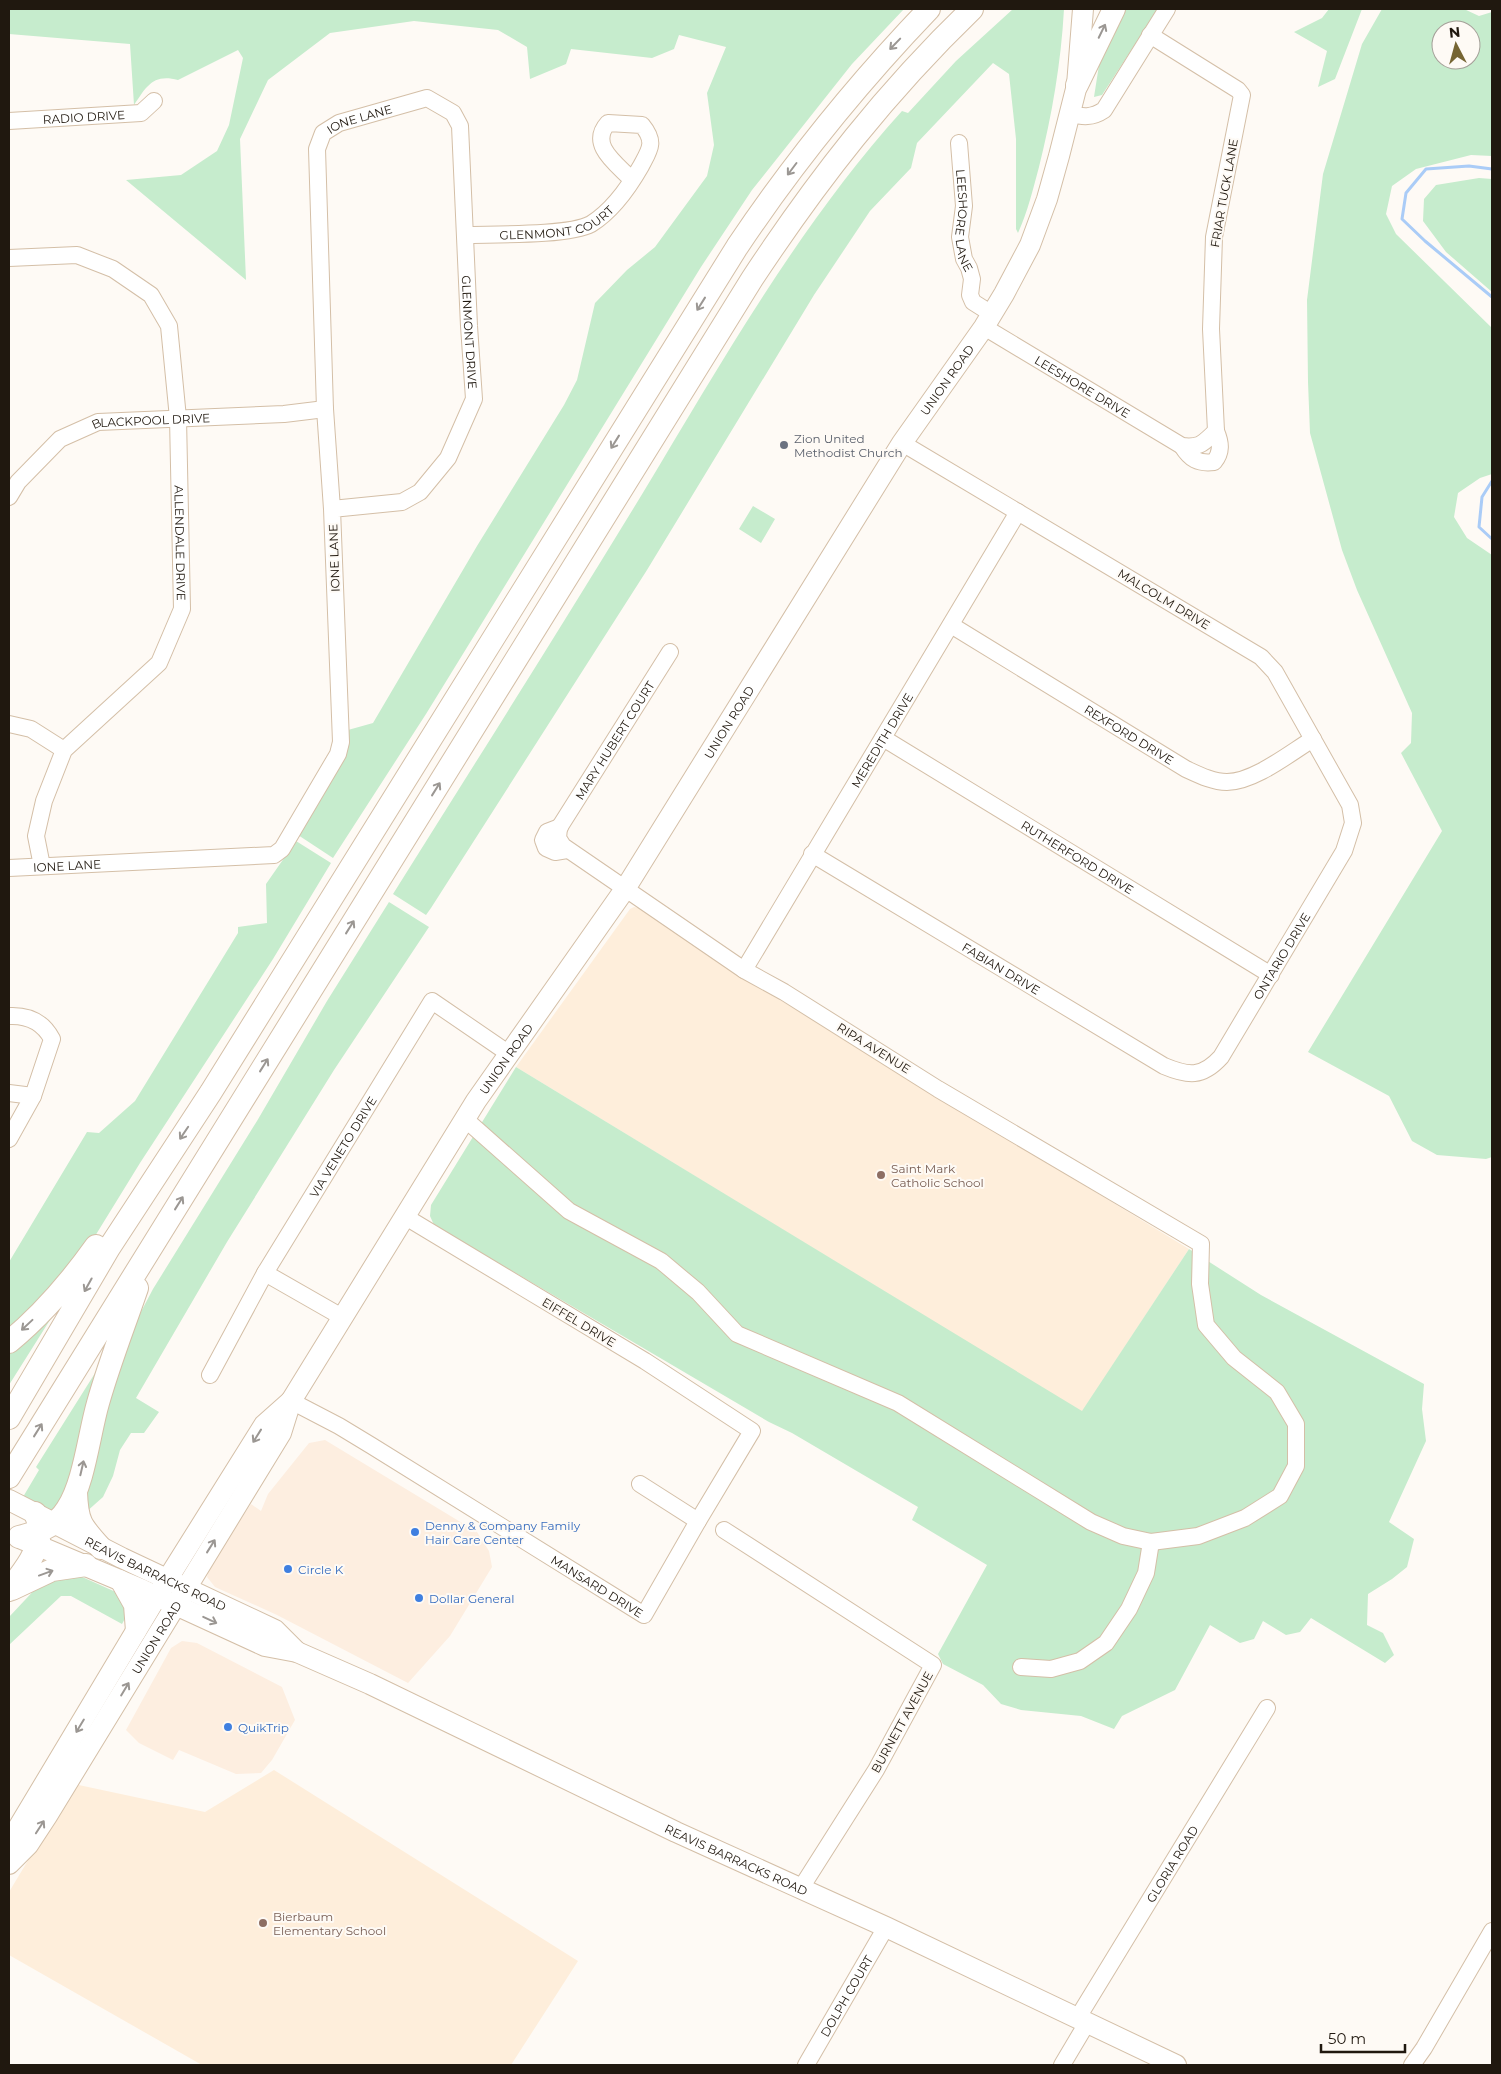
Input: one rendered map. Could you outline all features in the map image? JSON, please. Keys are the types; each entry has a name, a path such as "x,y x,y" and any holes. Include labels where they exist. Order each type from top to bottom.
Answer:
{"highway":[{"path":"9,1418 109,1248 211,1092 737,247 771,196 848,96 929,9"},
{"path":"11,1474 528,638 776,242 823,175 862,127 914,68 972,9"},
{"path":"1077,85 1114,9"},
{"path":"9,1342 46,1308 75,1276 117,1217 140,1199"},
{"path":"9,1590 33,1555 33,1531 67,1510 76,1492 98,1403 153,1244"},
{"path":"76,1492 78,1518 101,1548"},
{"path":"9,1590 52,1570 86,1565"}],"main road":[{"name":"UNION ROAD","path":"9,1864 28,1845 281,1433 291,1401 465,1118 508,1053 625,889 902,443 988,321 1030,245 1047,199 1077,85 1084,9"},
{"name":"UNION ROAD","path":"9,1847 29,1809 157,1596 264,1425 291,1401"},
{"name":"REAVIS BARRACKS ROAD","path":"9,1500 33,1531 86,1565 265,1646 298,1652 370,1684 676,1832 886,1927 1176,2065"},
{"name":"REAVIS BARRACKS ROAD","path":"33,1531 101,1548 275,1630 298,1652"},
{"path":"120,1580 134,1605 136,1631"}],"street":[{"path":"1070,114 1086,117 1104,110 1167,9"},
{"name":"FRIAR TUCK LANE","path":"1150,34 1238,90 1242,95 1214,237 1211,329 1216,432"},
{"name":"IONE LANE","path":"9,868 274,855 282,849 338,754 341,742 332,509 324,410 317,149 323,133 339,123 427,98 454,113 460,126"},
{"name":"RADIO DRIVE","path":"9,121 141,113 154,101"},
{"name":"GLENMONT DRIVE","path":"332,509 402,502 420,492 448,458 474,399 460,126"},
{"name":"LEESHORE LANE","path":"959,143 964,206 960,237 964,259 970,268 972,279 970,296 988,321"},
{"name":"GLENMONT COURT","path":"465,235 560,231 589,225 608,212 632,180"},
{"name":"ALLENDALE DRIVE","path":"9,258 77,255 113,269 151,296 169,326 178,418 182,609 159,662 64,750 44,801 36,836 42,866"},
{"name":"LEESHORE DRIVE","path":"988,321 1182,446 1194,447 1202,444 1216,432"},
{"name":"BLACKPOOL DRIVE","path":"9,497 18,482 60,439 98,422 284,414 324,410"},
{"name":"MALCOLM DRIVE","path":"902,443 1261,657 1275,672 1350,805 1353,823"},
{"name":"MEREDITH DRIVE","path":"744,970 1018,512"},
{"name":"REXFORD DRIVE","path":"951,625 1186,769 1211,780 1228,782 1249,777 1313,739"},
{"name":"MARY HUBERT COURT","path":"561,838 670,652"},
{"path":"9,724 31,729 64,750"},
{"name":"RUTHERFORD DRIVE","path":"884,738 1270,975"},
{"name":"ONTARIO DRIVE","path":"1195,1073 1204,1072 1212,1067 1221,1057 1344,851 1353,823"},
{"name":"RIPA AVENUE","path":"561,838 625,889 744,970 784,992 938,1089 1201,1244 1200,1284 1206,1325 1234,1358 1277,1392 1296,1424 1296,1466 1280,1496 1245,1518 1198,1536 1151,1542"},
{"name":"FABIAN DRIVE","path":"812,854 1164,1066 1186,1073 1195,1073"},
{"name":"VIA VENETO DRIVE","path":"210,1375 266,1274 432,1001 508,1053"},
{"path":"9,1016 23,1015 45,1027 52,1040 34,1096 9,1139"},
{"path":"9,1093 34,1096"},
{"path":"465,1118 569,1210 661,1261 698,1292 737,1334 898,1403 1091,1522 1123,1536 1151,1542 1146,1573 1129,1609 1106,1643 1080,1661 1051,1669 1022,1667"},
{"name":"EIFFEL DRIVE","path":"404,1216 645,1361 752,1431"},
{"path":"266,1274 342,1317"},
{"name":"MANSARD DRIVE","path":"291,1401 339,1426 644,1615 752,1431"},
{"path":"640,1484 698,1521"},
{"name":"BURNETT AVENUE","path":"724,1530 933,1664 876,1770 801,1888"},
{"name":"GLORIA ROAD","path":"1062,2065 1082,2021 1268,1708"},
{"name":"DOLPH COURT","path":"806,2065 886,1927"},
{"path":"1412,2065 1424,2048 1492,1931"}],"shaded area":[{"name":"Saint Mark Catholic School","path":"634,907 639,908 716,961 1189,1249 1082,1412 516,1067 630,909"},
{"path":"325,1440 477,1532 489,1551 492,1567 450,1636 408,1683 277,1615 215,1587 207,1577 210,1565 251,1504 261,1511 268,1494 309,1443"},
{"path":"182,1641 197,1643 282,1687 295,1720 272,1760 261,1773 236,1774 179,1750 173,1760 139,1743 126,1730 171,1648"},
{"name":"Bierbaum Elementary School","path":"274,1770 578,1961 511,2065 202,2065 9,1955 9,1892 74,1784 205,1812"}],"green space":[{"path":"9,9 904,9 852,64 752,190 701,267 426,714 333,858 298,835 348,730 373,723 477,546 564,405 577,380 595,303 627,270 655,247 707,176 714,145 707,93 726,47 679,35 674,49 652,58 571,49 566,64 530,79 527,47 498,30 414,21 330,33 268,80 240,139 246,280 126,180 181,175 217,151 229,125 243,58 238,50 178,80 162,78 156,80 147,87 134,105 130,44 9,34"},
{"path":"1013,9 1064,9 1058,69 1048,128 1032,192 1018,233 1016,229 1016,139 1009,74 993,63 917,143 911,168 870,211 814,295 647,570 426,915 393,894 582,592 733,343 796,247 865,154 902,111 908,113 956,61"},
{"path":"1125,9 1158,9 1102,95 1094,97 1099,65"},
{"path":"1329,9 1362,9 1335,79 1318,87 1327,51 1294,32 1322,18"},
{"path":"1382,9 1464,9 1479,16 1492,12 1492,156 1471,155 1416,169 1392,186 1386,214 1396,234 1492,328 1492,474 1480,478 1458,493 1454,517 1467,538 1492,555 1492,1157 1486,1159 1437,1155 1412,1141 1389,1096 1308,1052 1442,831 1401,753 1411,743 1412,713 1357,590 1342,550 1310,433 1307,300 1323,174 1362,44"},
{"path":"1479,178 1492,179 1492,292 1446,252 1423,221 1424,199 1436,185"},
{"path":"753,506 775,519 761,543 739,529"},
{"path":"296,841 331,863 273,959 140,1163 92,1241 71,1267 9,1330 9,1262 87,1132 99,1133 135,1101 238,933 238,927 267,923 266,884"},
{"path":"389,902 429,927 334,1070 227,1242 136,1398 159,1412 144,1433 131,1433 120,1450 113,1476 103,1497 85,1513 84,1505 112,1385 134,1325 153,1289"},
{"path":"516,1067 1082,1411 1189,1249 1261,1295 1424,1384 1422,1409 1426,1441 1389,1522 1414,1539 1407,1567 1368,1594 1367,1625 1383,1633 1394,1655 1385,1663 1311,1618 1300,1632 1286,1635 1263,1621 1254,1639 1240,1643 1210,1625 1175,1690 1122,1716 1114,1729 1081,1716 1021,1710 1001,1704 983,1685 943,1664 938,1654 987,1565 912,1520 918,1507 792,1433 769,1422 434,1225 430,1216 431,1205"},
{"path":"55,1312 9,1385 9,1353"},
{"path":"102,1362 65,1500 51,1512 23,1497 39,1470 36,1467"},
{"path":"56,1576 80,1576 118,1593 128,1613 122,1624 71,1596 61,1596 9,1645 9,1617 40,1584"}],"waterway":[{"path":"1492,169 1469,166 1426,169 1406,193 1402,219 1425,241 1492,297"},
{"path":"1492,481 1482,497 1479,527 1492,539"}],"place":[{"name":"Zion United Methodist Church","path":"784,445"},
{"name":"Saint Mark Catholic School","path":"881,1175"},
{"name":"Denny & Company Family Hair Care Center","path":"415,1532"},
{"name":"Circle K","path":"288,1569"},
{"name":"Dollar General","path":"419,1598"},
{"name":"QuikTrip","path":"228,1727"},
{"name":"Bierbaum Elementary School","path":"263,1923"}]}
